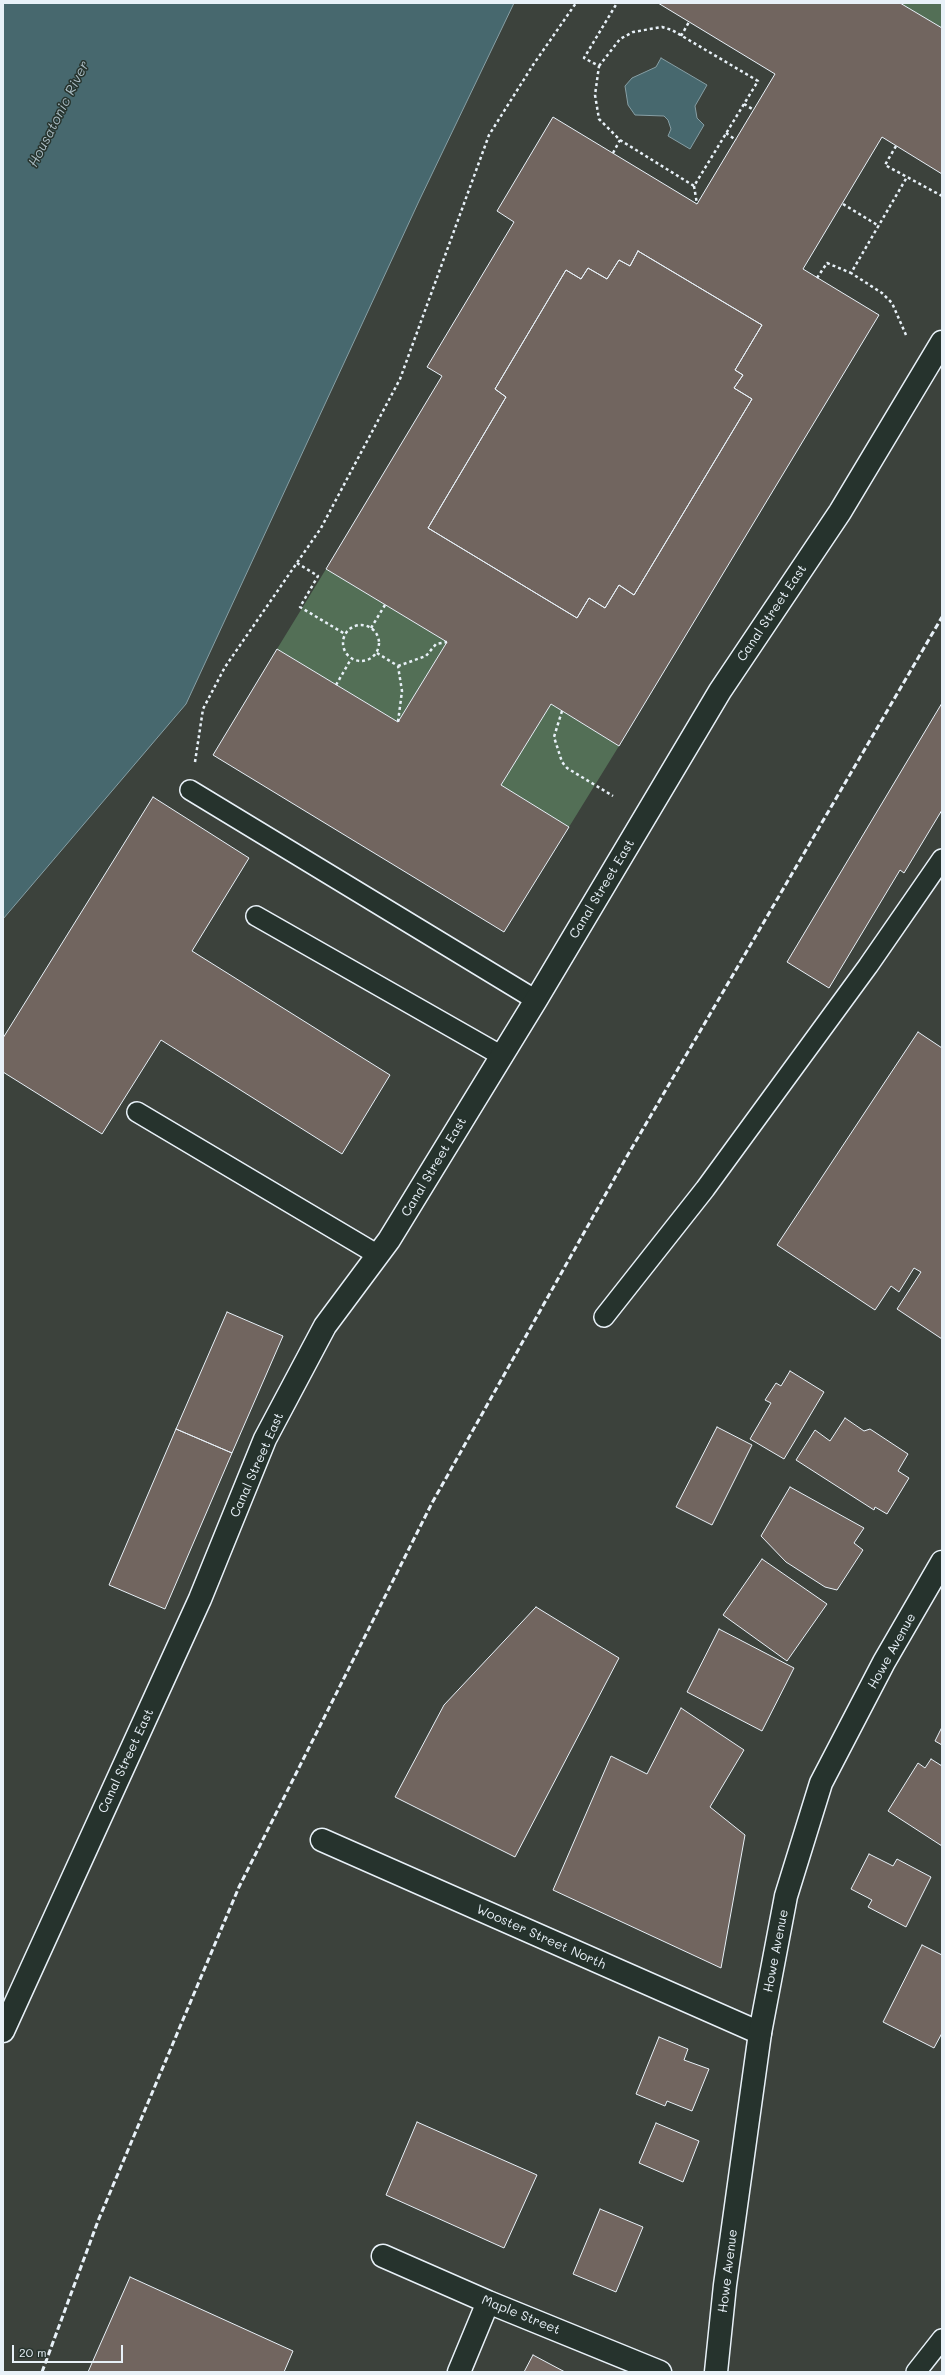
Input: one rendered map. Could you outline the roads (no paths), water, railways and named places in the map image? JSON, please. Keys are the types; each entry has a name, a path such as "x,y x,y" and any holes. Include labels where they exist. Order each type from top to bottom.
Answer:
{"street":[{"name":"Canal Street East","path":"3,2031 200,1599 265,1439 325,1326 389,1240 536,1000 720,690 840,512 942,342"},
{"name":"Howe Avenue","path":"716,2372 726,2277 760,2033 786,1896 821,1783 884,1662 942,1562"},
{"name":"Wooster Street North","path":"322,1840 760,2033"},
{"name":"Maple Street","path":"383,2256 488,2302 660,2372"},
{"path":"459,2372 488,2302"}],"lane":[{"path":"190,790 536,1000"},
{"path":"604,1318 705,1190 868,966 942,858"},
{"path":"256,916 502,1056"},
{"path":"137,1112 378,1255"},
{"path":"916,2372 942,2339"}],"water":[{"name":"Housatonic River","path":"3,3 514,3 419,201 186,704 3,919"},
{"path":"661,58 707,85 695,106 697,118 704,125 690,149 668,136 671,129 668,120 664,116 635,115 628,105 625,86 632,78 656,67"}],"railway":[{"path":"42,2372 98,2221 239,1887 432,1503 626,1158 942,617"}]}
